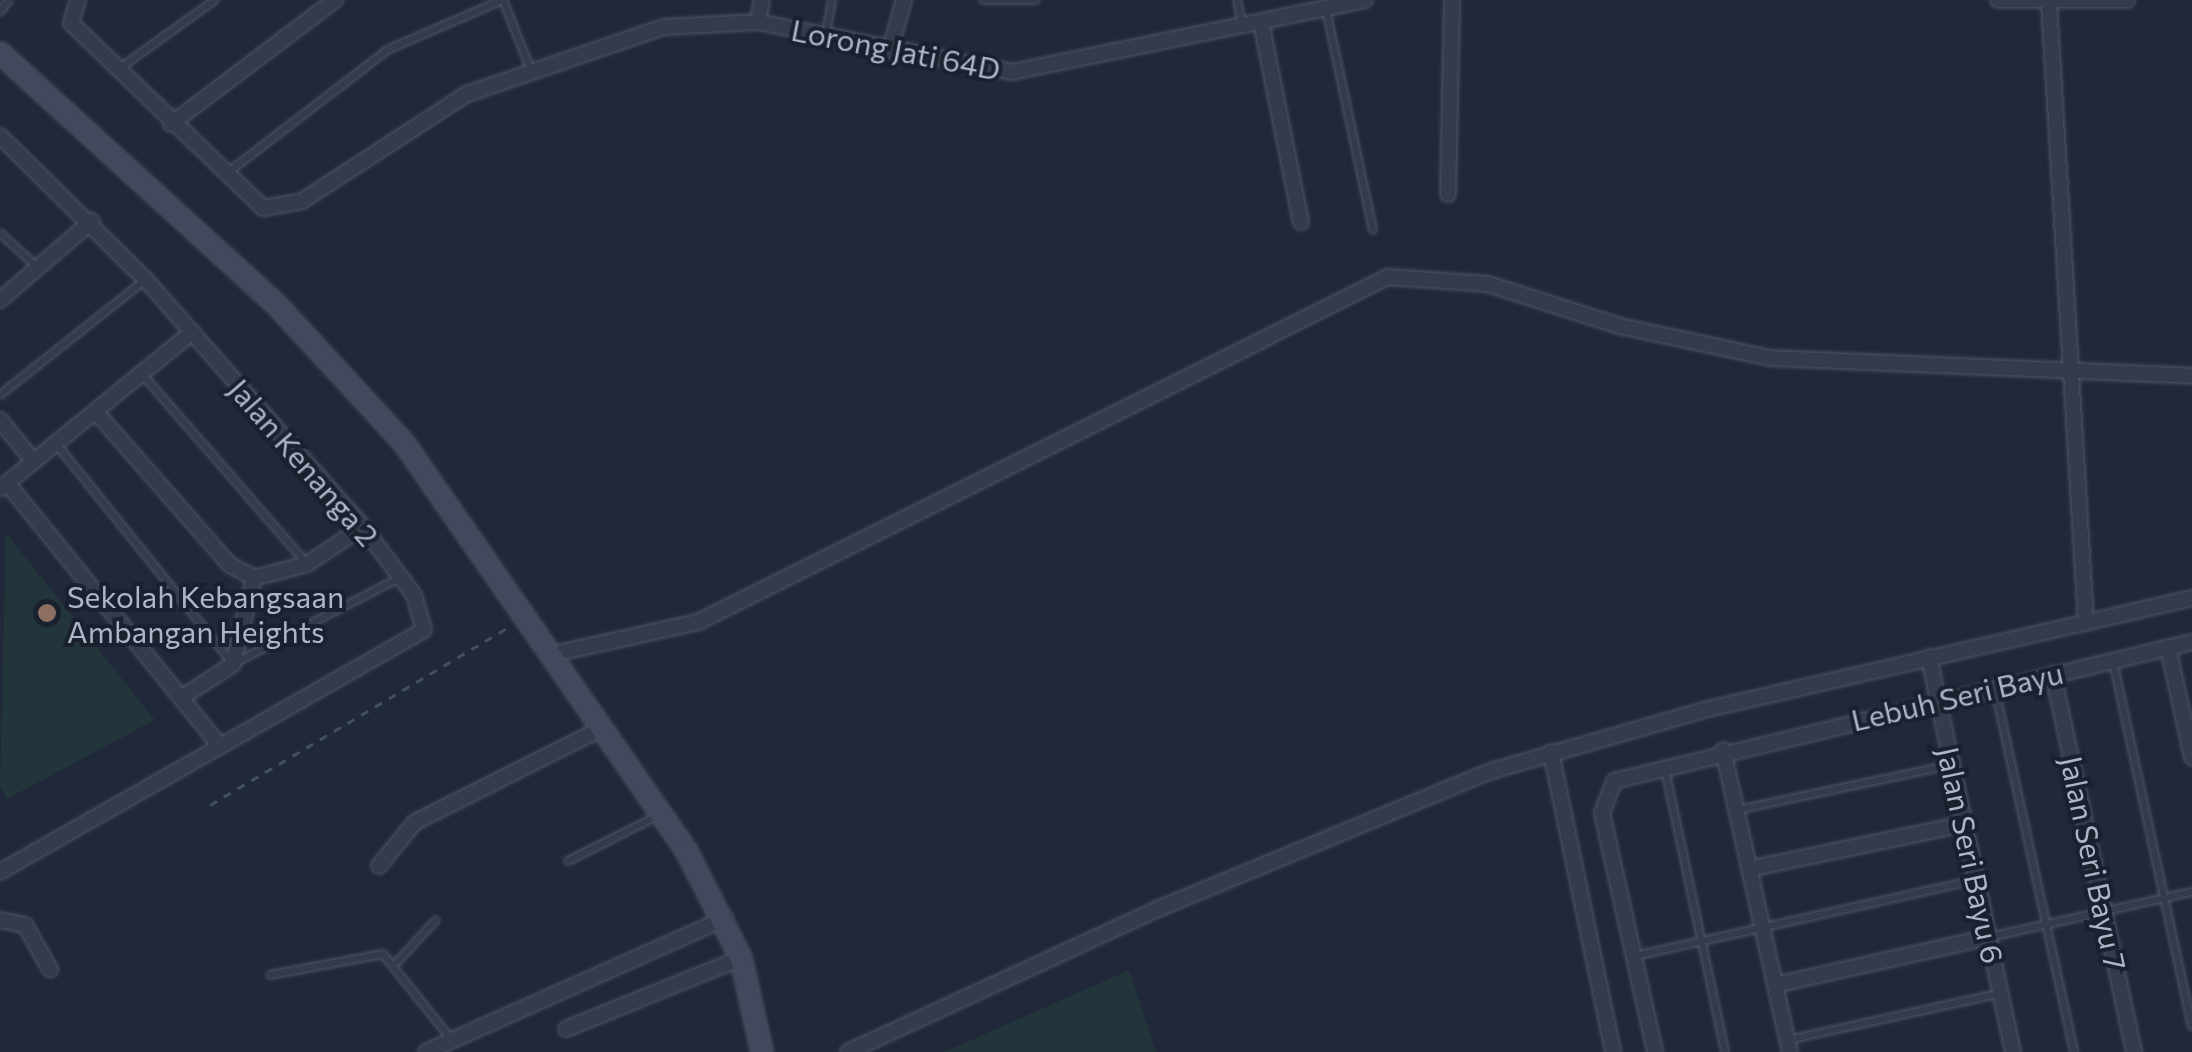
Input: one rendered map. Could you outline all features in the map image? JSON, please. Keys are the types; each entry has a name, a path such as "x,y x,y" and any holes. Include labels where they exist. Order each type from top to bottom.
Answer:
{"main road":[{"path":"0,53 334,361 434,482 523,618 662,814 725,918 741,958 762,1052"}],"street":[{"path":"171,124 335,0"},
{"path":"758,22 762,0"},
{"path":"890,50 904,0"},
{"name":"Lorong Jati 64D","path":"73,6 115,71 263,208 302,201 415,122 530,68 664,27 758,22 1012,72 1365,0"},
{"path":"1448,194 1452,0"},
{"path":"1998,0 2127,0"},
{"path":"2040,2 2075,376 2086,623"},
{"path":"1261,22 1302,222"},
{"name":"Jalan Kenanga 2","path":"0,136 92,221 146,280 363,527 424,613 424,630 409,646 220,746"},
{"path":"0,300 92,221"},
{"path":"549,655 698,622 1388,277 1488,284 1637,330 1771,358 2075,376 2192,376"},
{"path":"0,872 220,746 184,696 4,486 192,332"},
{"path":"96,412 230,565 254,578 308,564 363,527"},
{"path":"0,420 34,462"},
{"path":"184,696 234,664 254,578"},
{"path":"848,1052 1427,794 1551,752 2192,598"},
{"name":"Lebuh Seri Bayu","path":"1634,956 1603,794 1632,770 2192,642"},
{"path":"2168,647 2192,756"},
{"name":"Jalan Seri Bayu 6","path":"1930,658 2011,1051"},
{"name":"Jalan Seri Bayu 7","path":"2053,674 2134,1052"},
{"path":"380,866 414,822 600,729"},
{"path":"1722,750 1788,1046"},
{"path":"1551,752 1613,1052"},
{"path":"1749,868 1965,824"},
{"path":"426,1052 725,918"},
{"path":"0,920 25,924 50,969"},
{"path":"1775,985 1989,937"},
{"path":"1634,956 1655,1052"},
{"path":"566,1029 741,958"}],"lane":[{"path":"0,12 8,0"},
{"path":"115,71 215,0"},
{"path":"225,175 389,49 502,0 530,68"},
{"path":"826,36 832,0"},
{"path":"983,0 1036,0"},
{"path":"1237,0 1243,26"},
{"path":"1326,7 1373,230"},
{"path":"0,233 39,268"},
{"path":"0,395 146,280"},
{"path":"142,373 308,564"},
{"path":"56,444 234,664 400,578"},
{"path":"2112,660 2192,1027"},
{"path":"1995,687 2074,1052"},
{"path":"1664,762 1725,1052"},
{"path":"1736,810 1952,764"},
{"path":"568,860 662,814"},
{"path":"1634,956 1976,879"},
{"path":"1989,937 2192,892"},
{"path":"397,962 436,920"},
{"path":"270,975 366,954 397,962 452,1040"},
{"path":"1788,1046 2001,993"}],"path":[{"path":"210,805 523,618"}],"green space":[{"name":"Sekolah Kebangsaan Ambangan Heights","path":"6,533 155,720 7,799 0,786"},
{"path":"1129,970 1156,1052 944,1052"}],"place":[{"name":"Sekolah Kebangsaan Ambangan Heights","path":"47,613"}]}
